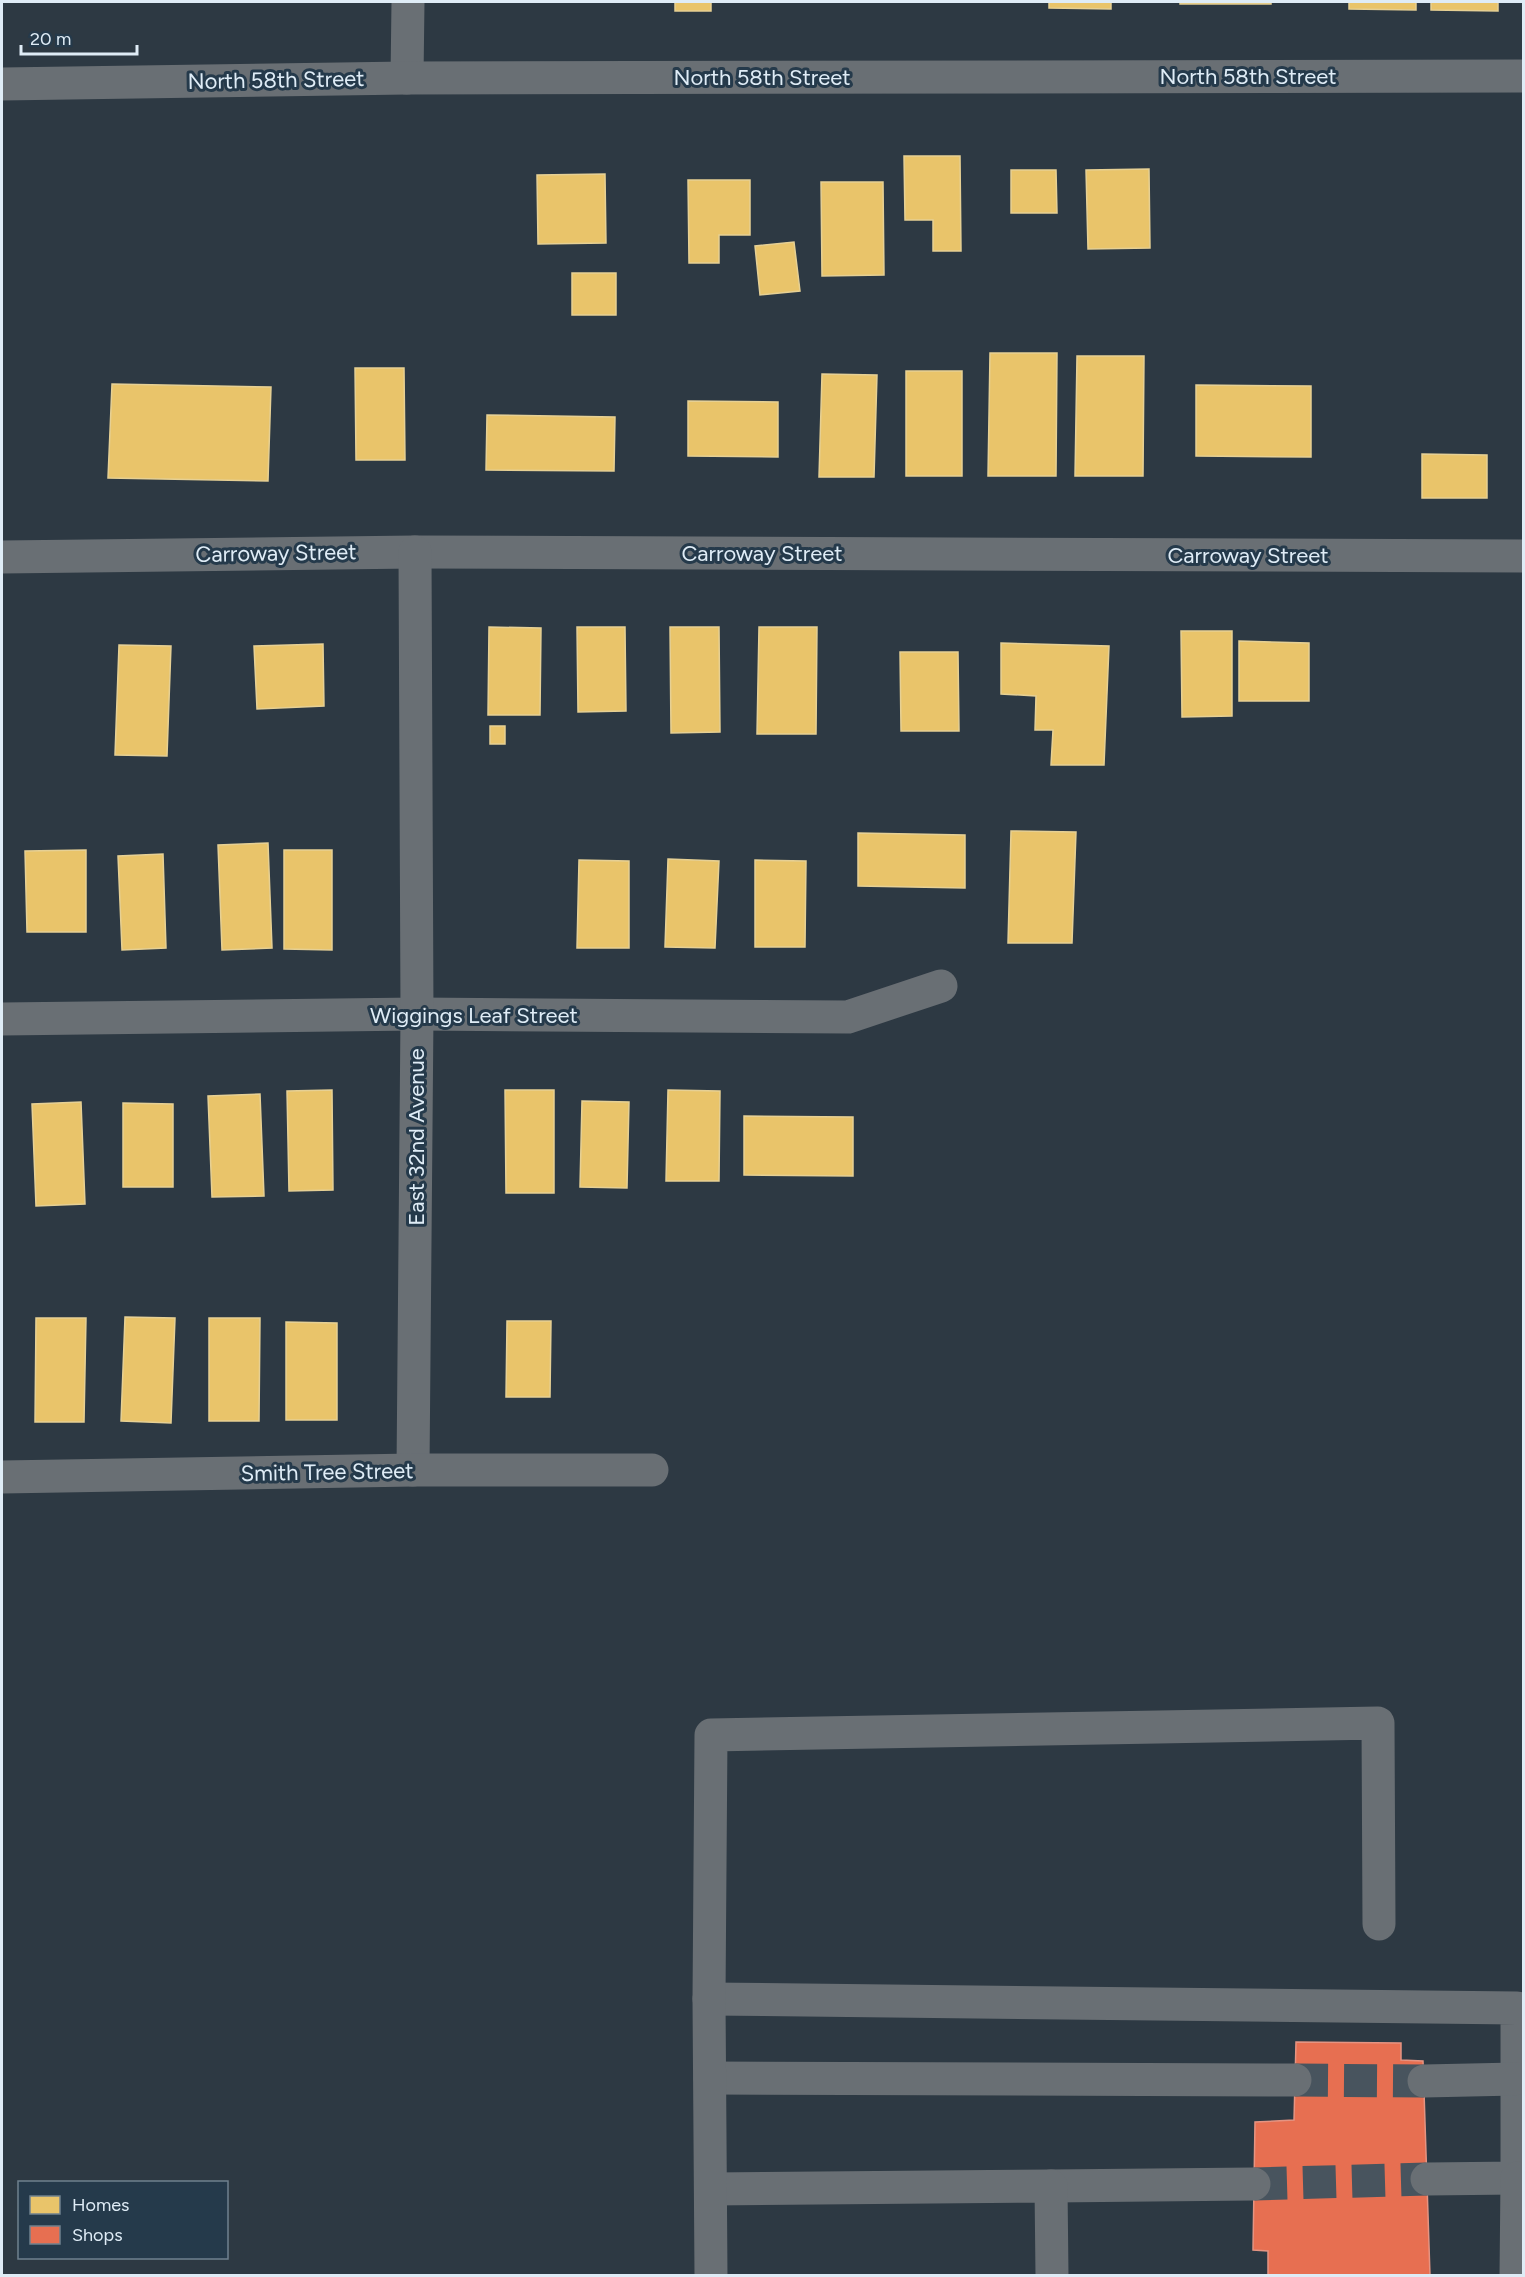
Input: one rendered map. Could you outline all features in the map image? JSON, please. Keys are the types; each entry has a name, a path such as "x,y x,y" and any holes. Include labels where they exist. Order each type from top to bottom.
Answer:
{"street":[{"path":"407,78 408,2"},
{"name":"North 58th Street","path":"2,84 407,78 1524,76"},
{"name":"Carroway Street","path":"2,557 415,552 1524,556"},
{"name":"East 32nd Avenue","path":"413,1470 417,1014 415,552"},
{"name":"Wiggings Leaf Street","path":"2,1019 417,1014 848,1017 941,987"},
{"name":"Smith Tree Street","path":"2,1477 413,1470 652,1470"},
{"path":"711,2276 709,1999 711,1735 1378,1723 1379,1924"},
{"path":"709,1999 1517,2008 1516,2079 1520,2179 1516,2276"},
{"path":"710,2078 1295,2080"},
{"path":"1424,2081 1516,2079"},
{"path":"1427,2179 1520,2179"},
{"path":"711,2189 1254,2184"},
{"path":"1051,2186 1052,2276"}],"building: Homes":[{"path":"675,2 711,2 711,11 675,11"},
{"path":"1049,2 1111,2 1111,9 1049,8"},
{"path":"1180,2 1271,2 1271,4 1180,4"},
{"path":"1349,2 1416,2 1416,10 1349,9"},
{"path":"1431,2 1498,2 1498,11 1431,10"},
{"path":"904,156 960,156 961,251 933,251 933,220 905,220"},
{"path":"1149,169 1150,248 1088,249 1086,170"},
{"path":"1011,170 1056,170 1057,213 1011,213"},
{"path":"605,174 606,243 538,244 537,175"},
{"path":"688,180 750,180 750,235 719,235 719,263 689,263"},
{"path":"821,182 883,182 884,275 822,276"},
{"path":"794,242 800,291 760,295 755,246"},
{"path":"572,273 616,273 616,315 572,315"},
{"path":"990,353 1057,353 1056,476 988,476"},
{"path":"1077,356 1144,356 1143,476 1075,476"},
{"path":"355,368 404,368 405,460 356,460"},
{"path":"906,371 962,371 962,476 906,476"},
{"path":"822,374 877,375 874,477 819,477"},
{"path":"112,384 271,387 268,481 108,478"},
{"path":"1196,385 1311,386 1311,457 1196,456"},
{"path":"688,401 778,402 778,457 688,456"},
{"path":"487,415 615,417 614,471 486,470"},
{"path":"1422,454 1487,455 1487,498 1422,498"},
{"path":"489,627 541,628 540,715 488,715"},
{"path":"577,627 625,627 626,711 578,712"},
{"path":"670,627 719,627 720,732 671,733"},
{"path":"759,627 817,627 816,734 757,734"},
{"path":"1181,631 1232,631 1232,716 1182,717"},
{"path":"1239,641 1309,643 1309,701 1239,701"},
{"path":"1001,643 1109,646 1104,765 1051,765 1053,730 1035,730 1036,696 1001,694"},
{"path":"323,644 324,706 257,709 254,646"},
{"path":"119,645 171,646 167,756 115,755"},
{"path":"900,652 958,652 959,731 901,731"},
{"path":"490,726 505,726 505,744 490,744"},
{"path":"1011,831 1076,832 1072,943 1008,943"},
{"path":"858,833 965,835 965,888 858,886"},
{"path":"268,843 272,948 222,950 218,845"},
{"path":"86,850 86,932 27,932 25,851"},
{"path":"284,850 332,850 332,950 284,949"},
{"path":"163,854 166,948 122,950 118,856"},
{"path":"668,859 719,861 715,948 665,947"},
{"path":"579,860 629,861 629,948 577,948"},
{"path":"755,860 806,861 805,947 755,947"},
{"path":"332,1090 333,1190 289,1191 287,1091"},
{"path":"505,1090 554,1090 554,1193 506,1193"},
{"path":"668,1090 720,1091 719,1181 666,1181"},
{"path":"260,1094 264,1196 212,1197 208,1096"},
{"path":"582,1101 629,1102 627,1188 580,1187"},
{"path":"81,1102 85,1204 36,1206 32,1104"},
{"path":"123,1103 173,1104 173,1187 123,1187"},
{"path":"744,1116 853,1117 853,1176 744,1175"},
{"path":"125,1317 175,1318 171,1423 121,1421"},
{"path":"36,1318 86,1318 84,1422 35,1422"},
{"path":"209,1318 260,1318 259,1421 209,1421"},
{"path":"507,1321 551,1321 550,1397 506,1397"},
{"path":"286,1322 337,1323 337,1420 286,1420"}],"building: Shops":[{"path":"1296,2042 1401,2043 1401,2060 1423,2061 1430,2276 1268,2276 1268,2251 1253,2250 1255,2122 1294,2120"}],"tunnel":[{"path":"1295,2080 1424,2081"},
{"path":"1254,2184 1427,2179"}]}
